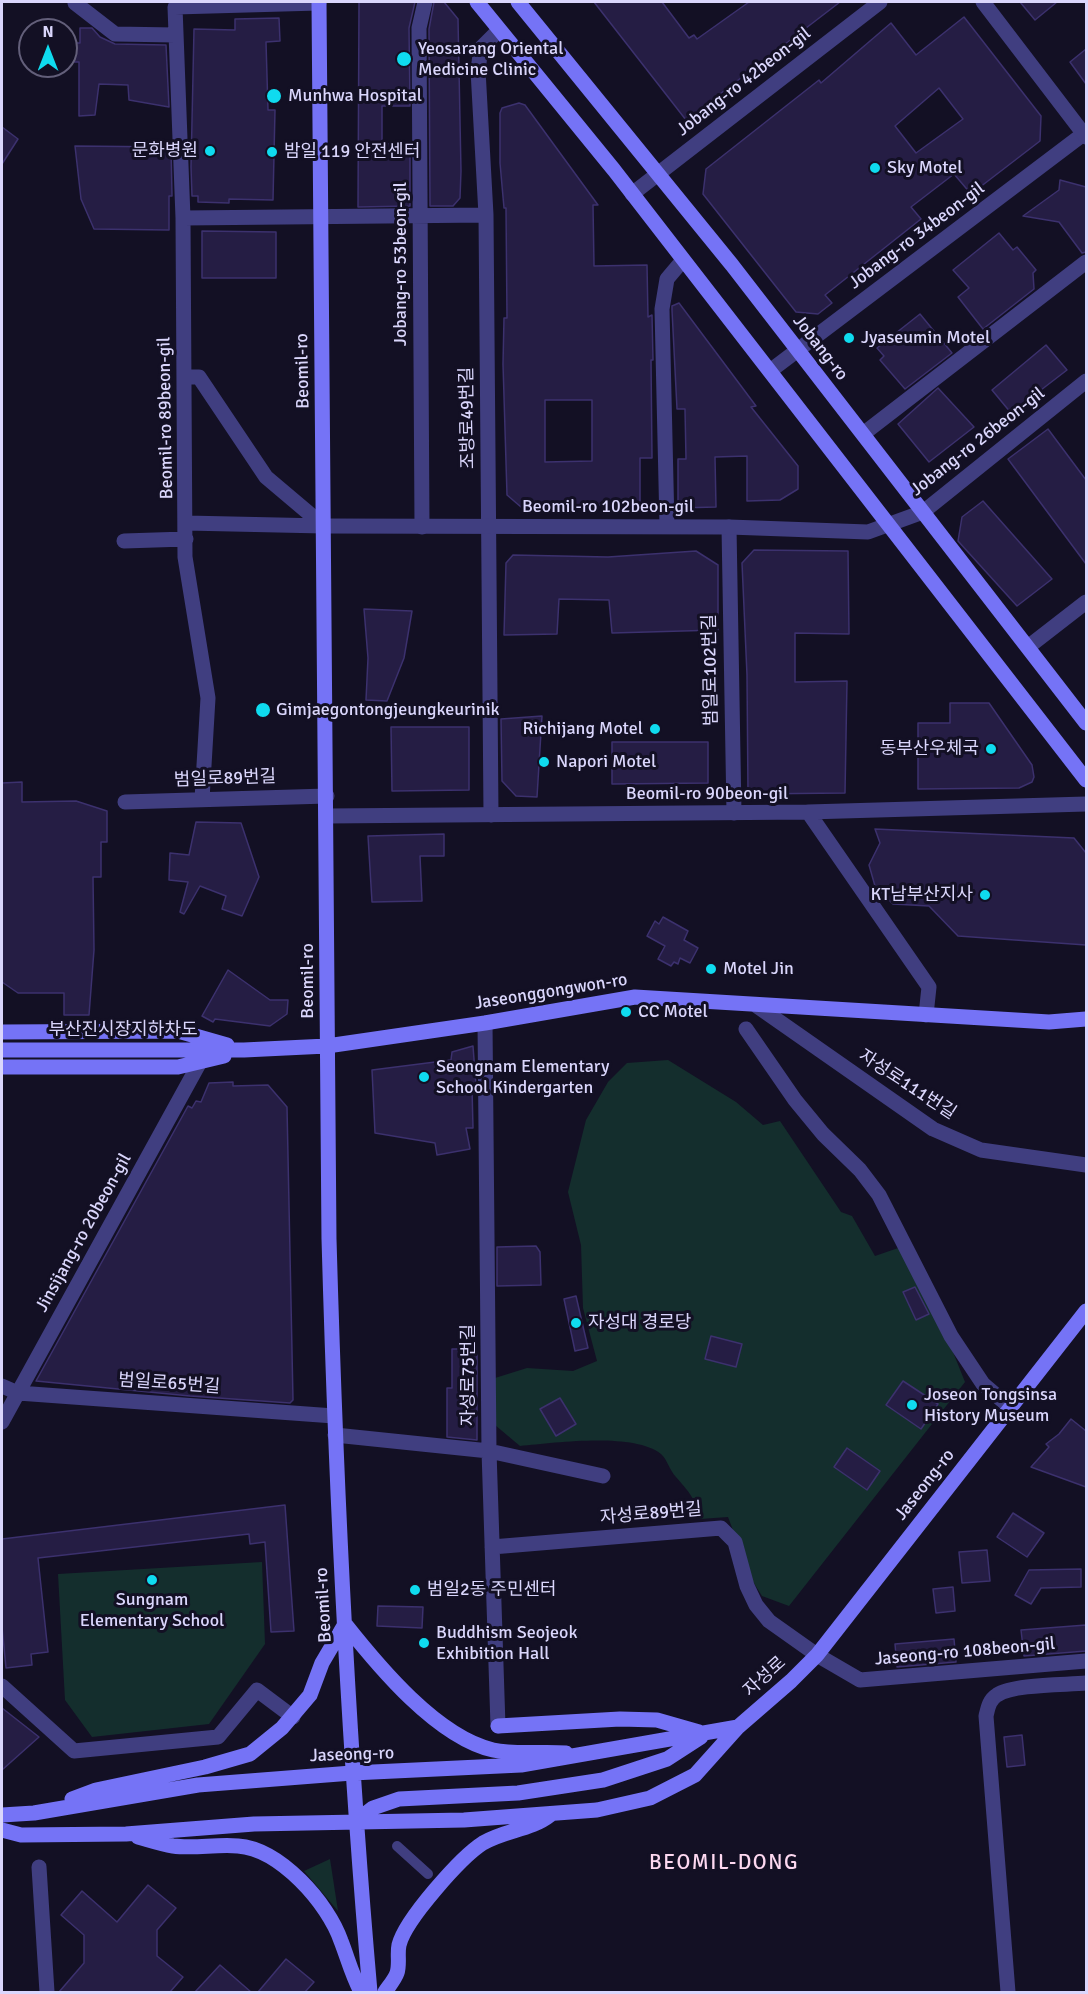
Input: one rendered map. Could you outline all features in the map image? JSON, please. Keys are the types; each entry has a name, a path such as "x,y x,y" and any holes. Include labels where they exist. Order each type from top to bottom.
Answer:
{"main road":[{"name":"Beomil-ro","path":"319,2 327,796 327,1046 334,1416 355,1822 370,1992"},
{"path":"477,2 632,194 1086,780"},
{"name":"Jobang-ro","path":"518,2 732,265 1086,723"},
{"name":"Jaseonggongwon-ro","path":"244,1050 327,1046 484,1023 635,997 1049,1022 1086,1020"},
{"name":"Jaseonggongwon-ro","path":"1049,1022 1086,1029"},
{"path":"2,1032 178,1031 244,1050"},
{"name":"부산진시장지하차도","path":"2,1050 244,1050"},
{"path":"2,1067 178,1067 244,1050"},
{"name":"Jaseong-ro","path":"817,1655 1086,1311"},
{"path":"34,1813 96,1790 205,1767 250,1754 293,1717 310,1695 322,1663 345,1624 373,1660 413,1699 458,1736 493,1750 586,1755"},
{"name":"자성로","path":"738,1727 817,1655"},
{"path":"498,1726 620,1719 657,1720 705,1734"},
{"path":"2,1830 21,1835 126,1834 254,1824 464,1820 597,1809 650,1798 696,1775 738,1727"},
{"name":"Jaseong-ro","path":"2,1815 34,1813 198,1785 352,1773 521,1765 738,1727"},
{"name":"Jaseong-ro","path":"355,1822 373,1808 399,1799 518,1793 603,1780 667,1759 705,1734"},
{"path":"385,1992 397,1973 399,1945 410,1922 441,1885 482,1844 508,1831 538,1824 553,1813"},
{"path":"126,1834 174,1846 240,1846 272,1857 294,1873 328,1914 341,1940 349,1968 361,1992"}],"street":[{"name":"Beomil-ro 89beon-gil","path":"202,799 208,698 185,557 183,218 175,7 319,2"},
{"name":"Jobang-ro 53beon-gil","path":"422,526 419,28 425,2"},
{"name":"Jobang-ro 42beon-gil","path":"632,194 880,2"},
{"path":"983,2 1086,134"},
{"path":"75,3 115,34 175,35"},
{"name":"조방로49번길","path":"491,815 486,215 478,70 481,48 499,30"},
{"name":"Jobang-ro 34beon-gil","path":"770,371 1086,134"},
{"path":"183,218 486,215"},
{"path":"667,526 662,309 667,279 683,260"},
{"path":"863,434 1086,262"},
{"path":"185,377 200,377 266,477 324,526"},
{"name":"Jobang-ro 26beon-gil","path":"890,525 923,512 1086,381"},
{"name":"Beomil-ro 102beon-gil","path":"186,523 324,526 667,526 868,532 890,525"},
{"name":"범일로102번길","path":"729,527 734,813"},
{"path":"124,541 186,539"},
{"path":"1028,647 1086,602"},
{"name":"범일로89번길","path":"125,802 327,796"},
{"name":"Beomil-ro 90beon-gil","path":"327,816 808,812 1086,804"},
{"path":"808,812 929,987 926,1015"},
{"name":"자성로111번길","path":"757,1006 933,1129 981,1150 1086,1166"},
{"name":"자성로75번길","path":"484,1023 489,1452 498,1726"},
{"path":"746,1029 802,1109 860,1170 879,1195 951,1336 983,1384 1010,1407"},
{"name":"Jinsijang-ro 20beon-gil","path":"2,1422 200,1062"},
{"name":"범일로65번길","path":"2,1386 18,1393 334,1416"},
{"path":"335,1435 489,1452 603,1476"},
{"name":"자성로89번길","path":"492,1547 721,1528 735,1542 747,1586 756,1605 769,1621 817,1655"},
{"name":"Jaseong-ro 108beon-gil","path":"817,1655 860,1680 1086,1661"},
{"path":"1008,1992 986,1716 989,1703 997,1695 1010,1690 1086,1683"},
{"path":"2,1686 74,1751 218,1737 257,1690 293,1717"},
{"path":"397,1846 428,1874"},
{"path":"39,1867 47,1992"}],"green space":[{"path":"668,1060 736,1102 763,1125 780,1121 841,1212 852,1216 875,1256 904,1246 939,1317 965,1382 789,1606 762,1596 752,1580 728,1517 700,1519 691,1496 661,1454 648,1447 613,1441 573,1441 520,1446 495,1425 495,1378 527,1368 573,1371 597,1361 583,1308 581,1245 568,1192 586,1120 608,1082 627,1063"},
{"path":"262,1562 265,1644 209,1724 92,1737 65,1700 58,1574"},
{"path":"330,1859 338,1911 304,1871"}],"building":[{"path":"359,2 415,2 409,28 410,106 382,106 382,144 410,143 410,206 358,207"},
{"path":"434,2 444,2 458,19 461,171 460,198 453,206 430,206 429,29"},
{"path":"594,2 662,2 689,38 694,35 697,39 749,2 840,2 686,120"},
{"path":"1020,2 1057,2 1035,20"},
{"path":"964,17 1041,116 1040,141 971,194 954,174 911,207 921,219 825,295 832,303 818,314 796,312 703,194 706,169 819,80 821,83 891,23 916,55","holes":["939,88 963,119 916,153 895,126"]},
{"path":"279,18 280,41 266,42 268,110 275,110 273,200 229,199 229,203 198,202 198,196 192,196 191,167 194,29 235,30 235,19"},
{"path":"80,28 92,28 100,37 115,44 166,45 169,107 129,100 128,85 99,84 95,115 79,116 78,43 80,43"},
{"path":"1086,49 1086,84 1070,62"},
{"path":"519,103 525,105 598,205 593,205 594,266 647,265 648,317 652,315 652,458 640,458 640,506 538,503 538,507 521,507 507,495 503,364 504,318 507,318 506,208 504,208 500,163 500,113 502,108","holes":["545,400 592,400 592,461 545,462"]},
{"path":"2,127 18,139 2,164"},
{"path":"75,146 171,147 172,196 169,196 169,230 94,229 81,199"},
{"path":"1060,180 1086,187 1086,252 1082,253 1059,222 1023,216 1059,190"},
{"path":"202,231 276,232 276,278 202,278"},
{"path":"999,233 1013,250 1017,247 1036,270 1033,273 1034,289 983,329 958,297 969,288 953,270"},
{"path":"679,303 756,406 751,407 798,466 798,489 780,500 747,501 747,456 715,457 716,507 678,508 678,459 686,459 685,409 677,409 672,310 672,306"},
{"path":"920,314 952,353 905,389 880,360 884,356 877,348"},
{"path":"1046,345 1067,370 1011,413 992,390"},
{"path":"938,388 974,427 929,462 898,424"},
{"path":"1048,429 1086,480 1086,564 1008,459"},
{"path":"983,501 1052,579 1017,606 958,541 962,517"},
{"path":"754,550 848,551 849,634 795,633 795,682 847,681 845,793 748,794 747,675 742,563"},
{"path":"696,551 718,565 718,630 612,633 609,600 559,599 557,634 504,635 506,563 513,555 608,557"},
{"path":"364,609 412,611 404,658 387,701 366,700 368,658"},
{"path":"950,703 989,703 1032,765 1034,777 1032,782 1019,788 918,789 918,723 950,723"},
{"path":"542,716 537,797 516,796 502,781 501,719"},
{"path":"391,727 469,727 469,790 392,791"},
{"path":"612,742 708,742 708,783 612,784"},
{"path":"22,782 22,802 76,801 107,811 107,842 101,842 101,877 93,877 94,950 89,1015 64,1015 64,993 18,993 2,982 2,783"},
{"path":"196,822 241,823 259,877 242,916 222,909 226,896 200,886 184,914 180,912 188,882 169,880 170,853 189,855"},
{"name":"KT남부산지사","path":"875,829 1074,838 1086,853 1086,945 958,936 929,906 893,904 875,886 869,865 880,843"},
{"path":"444,834 444,856 420,856 422,901 372,902 368,836"},
{"path":"663,917 688,931 684,940 698,948 690,963 680,958 678,964 674,962 671,966 658,959 665,946 647,936 655,921 659,924"},
{"path":"228,970 270,1000 288,1000 287,1014 270,1026 215,1019 213,1022 202,1016"},
{"path":"473,1046 476,1086 472,1088 473,1128 466,1128 470,1149 437,1155 435,1143 375,1133 372,1070 451,1060 452,1052"},
{"path":"233,1082 233,1086 268,1085 287,1107 293,1400 290,1403 190,1396 36,1381 188,1106 192,1108 196,1101 201,1102 209,1083"},
{"path":"536,1246 540,1252 541,1285 497,1286 497,1247"},
{"path":"915,1287 929,1314 916,1320 903,1292"},
{"name":"자성대 경로당","path":"576,1296 588,1348 575,1351 564,1299"},
{"path":"711,1336 742,1344 736,1367 705,1359"},
{"path":"452,1349 477,1349 477,1440 447,1437 447,1388 452,1388"},
{"name":"Joseon Tongsinsa History Museum","path":"903,1381 938,1404 921,1429 886,1405"},
{"path":"560,1398 576,1424 556,1436 540,1409"},
{"path":"1071,1419 1086,1431 1086,1487 1031,1467 1049,1447 1046,1444 1059,1434"},
{"path":"847,1448 880,1471 867,1490 834,1467"},
{"path":"285,1505 294,1631 271,1632 265,1542 250,1544 249,1534 38,1558 48,1652 31,1654 32,1665 6,1668 2,1627 2,1539"},
{"path":"1013,1513 1044,1533 1027,1557 997,1537"},
{"path":"987,1550 990,1581 962,1583 959,1552"},
{"path":"1081,1569 1081,1587 1041,1588 1031,1604 1015,1595 1029,1570"},
{"path":"953,1587 955,1611 936,1613 933,1589"},
{"path":"378,1606 423,1607 422,1628 377,1626"},
{"path":"1086,1625 1086,1651 1024,1656 1021,1630"},
{"path":"954,1639 956,1662 897,1667 895,1644"},
{"path":"2,1708 39,1737 2,1770"},
{"path":"1022,1735 1025,1765 1007,1767 1004,1737"},
{"path":"148,1885 176,1908 157,1930 157,1956 183,1977 170,1992 59,1992 84,1963 84,1935 61,1915 82,1891 117,1922"},
{"path":"286,1959 314,1982 305,1992 258,1992"},
{"path":"220,1965 251,1992 195,1992"}],"place":[{"name":"Yeosarang Oriental Medicine Clinic","path":"404,59"},
{"name":"Munhwa Hospital","path":"274,96"},
{"name":"문화병원","path":"210,151"},
{"name":"밤일 119 안전센터","path":"272,152"},
{"name":"Sky Motel","path":"875,168"},
{"name":"Jyaseumin Motel","path":"849,338"},
{"name":"Gimjaegontongjeungkeurinik","path":"263,710"},
{"name":"Richijang Motel","path":"655,729"},
{"name":"동부산우체국","path":"991,749"},
{"name":"Napori Motel","path":"544,762"},
{"name":"KT남부산지사","path":"985,895"},
{"name":"Motel Jin","path":"711,969"},
{"name":"CC Motel","path":"626,1012"},
{"name":"Seongnam Elementary School Kindergarten","path":"424,1077"},
{"name":"자성대 경로당","path":"576,1323"},
{"name":"Joseon Tongsinsa History Museum","path":"912,1405"},
{"name":"Sungnam Elementary School","path":"152,1580"},
{"name":"범일2동 주민센터","path":"415,1590"},
{"name":"Buddhism Seojeok Exhibition Hall","path":"424,1643"}],"district":[{"name":"BEOMIL-DONG","path":"724,1863"}]}
